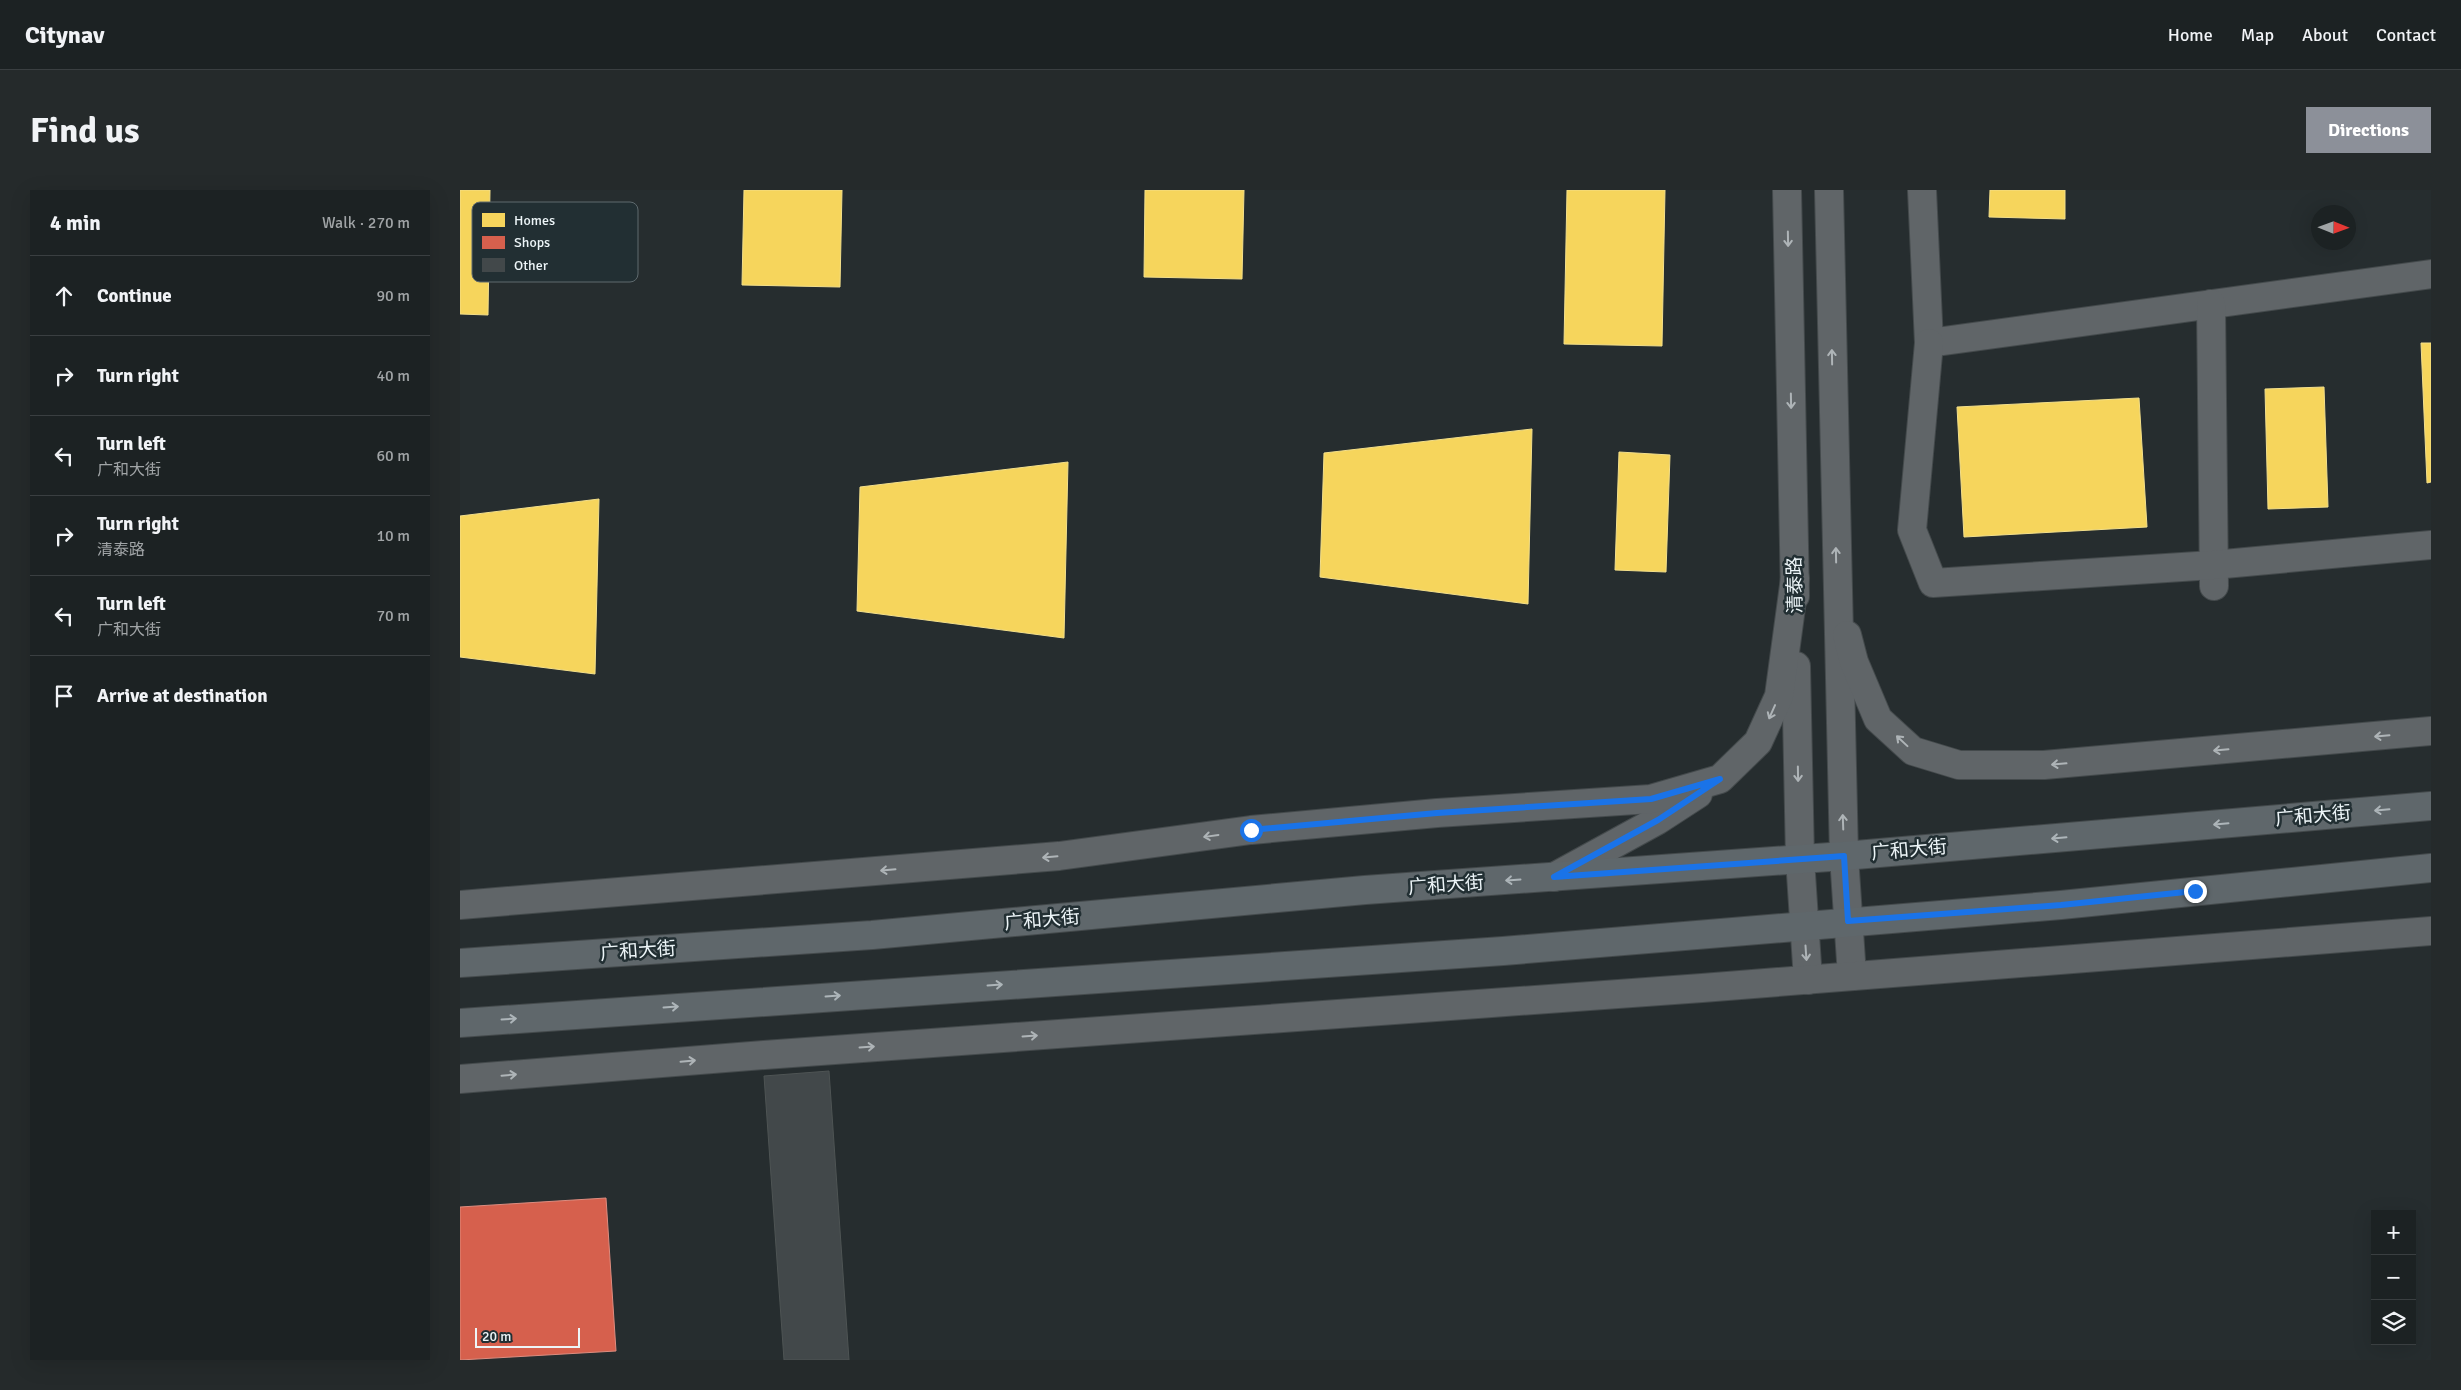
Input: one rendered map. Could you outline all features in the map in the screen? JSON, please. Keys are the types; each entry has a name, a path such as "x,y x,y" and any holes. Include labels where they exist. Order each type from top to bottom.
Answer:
{"main road":[{"name":"广和大街","path":"460,963 872,935 1365,890 1844,856 2431,806"},
{"path":"460,1023 1493,952 1848,921 2061,905 2431,868"}],"street":[{"name":"清泰路","path":"1787,190 1800,859 1808,980"},
{"path":"1829,190 1844,856 1852,976"},
{"path":"1922,190 1929,343 1912,530 1933,583 2214,575 2431,545"},
{"path":"1929,343 2431,274"},
{"path":"2211,304 2214,575"},
{"path":"1554,877 1658,820 1720,779 1758,742 1779,696 1795,578"},
{"path":"1837,598 1854,662 1878,719 1913,751 1959,765 2044,765 2431,731"},
{"path":"460,905 1059,856 1251,830 1437,813 1651,799 1720,779"},
{"path":"460,1080 783,1053 1808,980 2431,931"}],"building: Homes":[{"path":"460,190 490,190 490,202 472,202 472,282 489,282 488,315 460,314"},
{"path":"744,190 842,190 840,287 742,285"},
{"path":"1145,190 1244,190 1242,279 1144,277"},
{"path":"1567,190 1665,190 1662,346 1564,344"},
{"path":"1990,190 2065,190 2065,219 1989,217"},
{"path":"2421,343 2431,343 2431,482 2427,483"},
{"path":"2324,387 2328,507 2268,509 2265,389"},
{"path":"2139,398 2147,527 1964,537 1957,407"},
{"path":"1532,429 1528,604 1320,577 1324,453"},
{"path":"1619,452 1670,455 1666,572 1615,570"},
{"path":"1068,462 1064,638 857,611 860,487"},
{"path":"599,499 595,674 460,657 460,516"}],"building: Shops":[{"path":"606,1198 616,1351 460,1360 460,1207"}],"building: Other":[{"path":"829,1071 849,1360 784,1360 764,1076"}],"route":[{"path":"1251,830 1437,813 1651,799 1720,779 1658,820 1554,877 1844,856 1848,921 2061,905 2195,891"}]}
